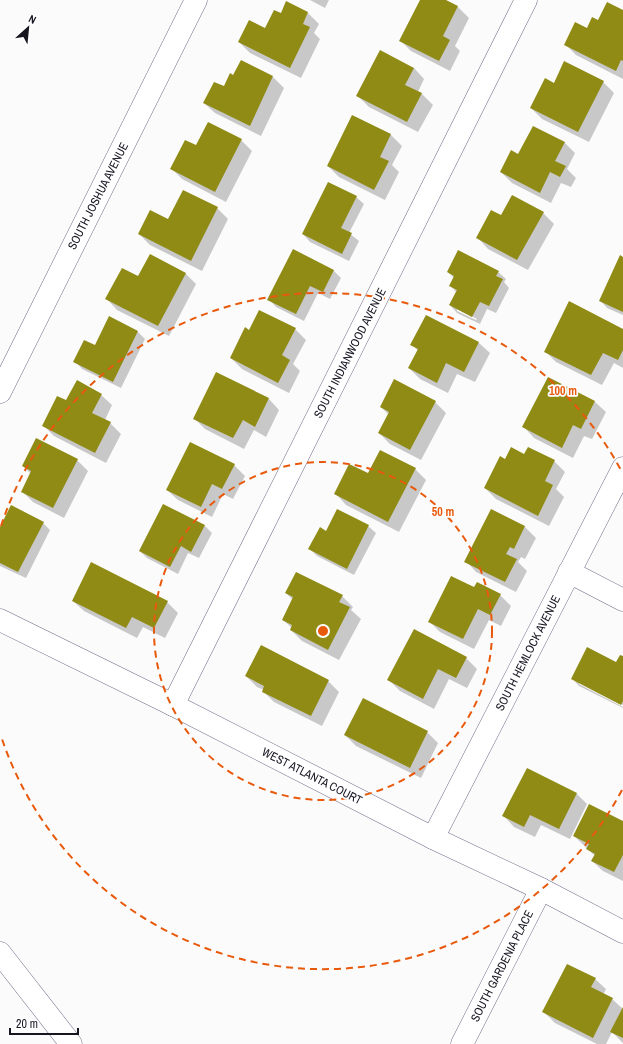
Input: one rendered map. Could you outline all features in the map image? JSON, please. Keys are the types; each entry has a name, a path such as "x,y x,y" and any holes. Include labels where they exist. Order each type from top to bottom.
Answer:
{"street":[{"name":"SOUTH JOSHUA AVENUE","path":"0,392 196,0"},
{"name":"SOUTH INDIANWOOD AVENUE","path":"173,705 526,0"},
{"name":"SOUTH HEMLOCK AVENUE","path":"433,838 623,468"},
{"path":"570,572 623,600"},
{"name":"WEST ATLANTA COURT","path":"0,620 173,705 433,838 541,889 623,932"},
{"name":"SOUTH GARDENIA PLACE","path":"462,1044 541,889"},
{"path":"0,953 71,1044"}],"building":[{"path":"420,0 446,0 458,6 443,36 450,40 439,61 399,41"},
{"path":"286,1 308,12 303,24 310,27 290,68 238,42 249,20 265,28 274,10 281,13"},
{"path":"607,2 623,10 623,61 621,60 616,71 564,45 575,22 587,28 592,17 598,20"},
{"path":"380,50 414,68 405,85 422,93 407,122 356,96"},
{"path":"241,60 273,76 250,126 203,103 214,82 224,86 230,73 233,75"},
{"path":"564,61 604,81 578,132 530,108 545,78 554,83"},
{"path":"352,115 391,134 380,157 389,161 374,190 327,166"},
{"path":"208,122 242,139 215,192 170,169 185,140 196,145"},
{"path":"533,126 565,142 555,161 566,166 560,177 550,172 540,193 500,172 511,150 518,154"},
{"path":"328,182 357,196 341,228 352,233 342,254 302,234"},
{"path":"183,190 218,207 191,261 138,234 150,210 168,219"},
{"path":"512,195 544,212 517,260 476,238 491,210 501,215"},
{"path":"293,249 334,270 323,292 310,286 296,314 267,300"},
{"path":"458,250 499,271 496,276 503,279 489,306 480,302 472,317 449,305 457,290 449,286 454,276 447,272"},
{"path":"150,254 186,273 158,326 105,299 122,268 138,276"},
{"path":"620,255 623,257 623,312 599,301"},
{"path":"569,301 623,329 623,350 618,360 603,353 591,375 544,352"},
{"path":"259,310 296,328 282,355 290,360 278,383 230,358 245,327 249,330"},
{"path":"426,315 479,342 464,372 446,363 437,383 408,368 418,349 410,345"},
{"path":"109,316 138,331 113,382 73,362 84,340 95,345"},
{"path":"216,372 269,398 255,427 243,420 233,438 193,419"},
{"path":"548,377 595,401 581,429 573,425 562,448 522,427"},
{"path":"394,379 436,401 410,450 378,433 389,412 380,407"},
{"path":"77,380 102,394 92,413 111,422 95,453 42,426 57,396 66,400"},
{"path":"36,438 78,459 53,508 21,492 31,471 22,466"},
{"path":"190,442 235,464 222,489 212,484 201,507 166,490"},
{"path":"511,447 524,454 528,447 555,460 545,481 553,485 538,516 484,488 500,456 505,459"},
{"path":"380,450 416,468 388,522 334,494 349,464 368,473"},
{"path":"163,504 205,525 191,552 181,546 170,567 139,551"},
{"path":"11,505 44,522 18,572 0,563 0,527"},
{"path":"337,509 369,525 347,569 308,549 320,527 326,531"},
{"path":"491,509 525,526 514,549 510,547 506,554 517,559 505,582 464,562"},
{"path":"91,562 168,601 154,628 132,617 126,628 72,601"},
{"path":"296,572 343,595 339,602 350,607 328,650 290,630 292,625 282,620 293,597 285,593"},
{"path":"451,576 474,587 477,582 501,594 490,615 478,609 463,639 428,622"},
{"path":"414,629 467,657 456,678 438,669 423,699 387,680"},
{"path":"261,645 329,680 311,716 262,692 264,686 245,676"},
{"path":"587,647 616,662 620,655 623,656 623,701 621,705 571,679"},
{"path":"363,698 428,731 410,768 344,735"},
{"path":"527,768 577,793 559,829 530,815 524,827 502,816"},
{"path":"589,804 623,821 623,855 614,872 591,861 595,854 586,849 589,844 573,836"},
{"path":"567,964 596,978 591,987 613,998 593,1038 542,1012"},
{"path":"623,1007 623,1038 610,1032"}]}
